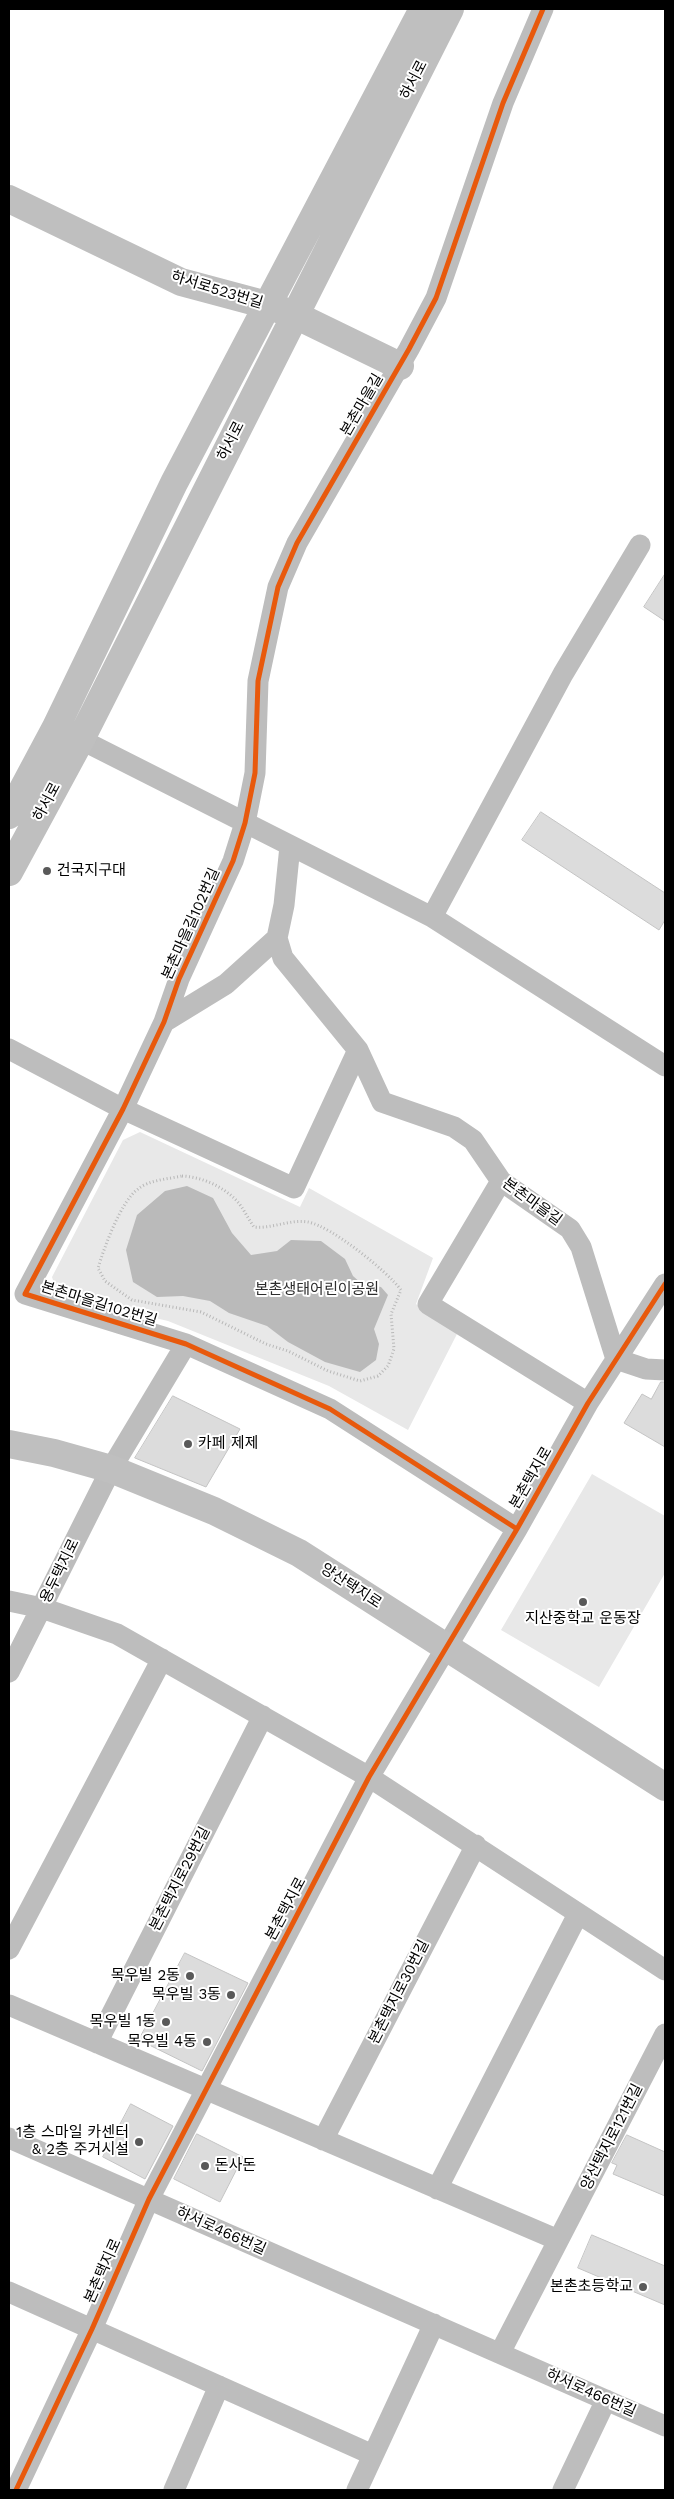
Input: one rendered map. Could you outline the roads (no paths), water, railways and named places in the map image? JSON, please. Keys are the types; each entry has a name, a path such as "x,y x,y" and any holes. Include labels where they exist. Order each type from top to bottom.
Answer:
{"main road":[{"name":"하서로","path":"9,815 56,727 174,483 423,9"},
{"name":"하서로","path":"9,872 81,739 450,9"},
{"name":"하서로523번길","path":"9,199 181,282 267,305 295,315 400,366"},
{"name":"양산택지로","path":"9,1444 54,1453 110,1469 214,1511 300,1553 665,1787"}],"street":[{"name":"본촌마을길","path":"245,822 255,773 258,681 278,587 297,543 400,366 436,298 502,104 543,9"},
{"path":"432,917 563,674 640,545"},
{"path":"56,727 432,917 665,1066"},
{"name":"본촌마을길102번길","path":"245,822 233,861 179,979 164,1022 123,1110 25,1294 186,1344 330,1408 517,1529"},
{"path":"164,1022 226,984 277,938 284,905 290,846"},
{"name":"본촌마을길","path":"277,938 283,958 358,1050 382,1102 454,1127 473,1140 501,1181 570,1229 582,1247 616,1359"},
{"path":"9,1049 123,1110 294,1188 358,1050"},
{"path":"501,1181 428,1304 588,1403"},
{"name":"본촌택지로","path":"16,2490 92,2329 149,2199 369,1777 517,1529 588,1403 665,1284"},
{"name":"용두택지로","path":"9,1672 110,1469 186,1344"},
{"path":"616,1359 646,1369 665,1370"},
{"path":"9,1601 42,1608 118,1634 369,1777 665,1970"},
{"path":"9,1949 162,1659"},
{"name":"본촌택지로29번길","path":"97,2043 263,1716"},
{"name":"본촌택지로30번길","path":"323,2140 476,1845"},
{"path":"437,2189 578,1914"},
{"path":"9,2005 558,2240"},
{"name":"양산택지로121번길","path":"500,2353 665,2034"},
{"name":"하서로466번길","path":"9,2138 665,2426"},
{"path":"9,2292 373,2455"},
{"path":"357,2490 434,2324"},
{"path":"174,2490 219,2386"},
{"path":"563,2490 606,2400"}],"place":[{"name":"건국지구대","path":"47,871"},
{"name":"카페 제제","path":"188,1444"},
{"name":"지산중학교 운동장","path":"583,1602"},
{"name":"목우빌 2동","path":"190,1976"},
{"name":"목우빌 3동","path":"231,1995"},
{"name":"목우빌 1동","path":"166,2022"},
{"name":"목우빌 4동","path":"207,2042"},
{"name":"1층 스마일 카센터 & 2층 주거시설","path":"139,2142"},
{"name":"돈사돈","path":"205,2166"},
{"name":"본촌초등학교","path":"643,2287"}],"park label":[{"name":"본촌생태어린이공원","path":"317,1290"}]}
